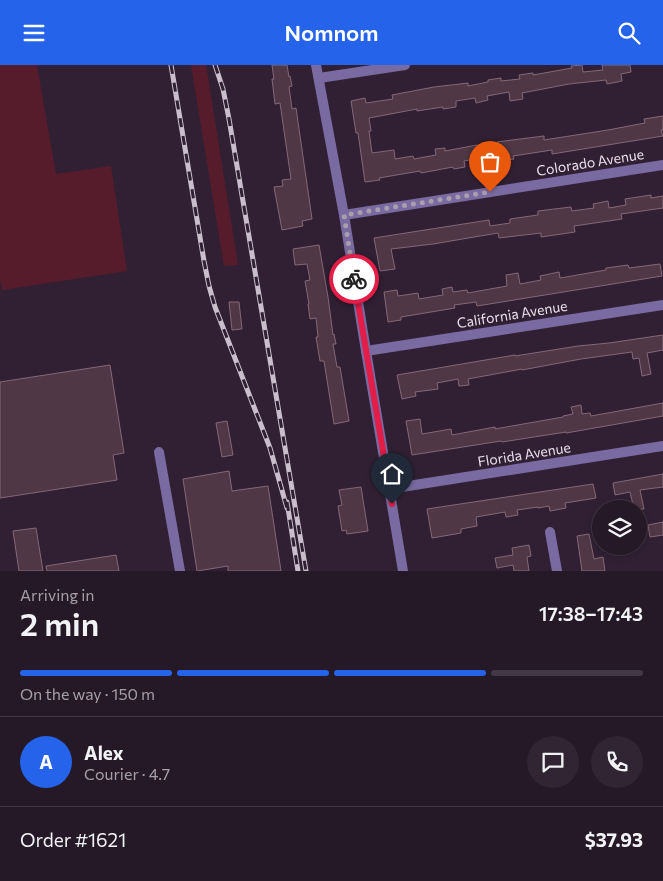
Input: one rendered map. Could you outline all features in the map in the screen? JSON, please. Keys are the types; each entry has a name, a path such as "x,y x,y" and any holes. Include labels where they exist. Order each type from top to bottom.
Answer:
{"street":[{"path":"316,65 344,215 403,571"},
{"path":"319,78 405,65"},
{"name":"Colorado Avenue","path":"344,215 663,165"},
{"name":"California Avenue","path":"366,351 663,305"},
{"name":"Florida Avenue","path":"389,489 663,446"},
{"path":"160,452 180,571"},
{"path":"550,532 557,571"}],"shaded area":[{"path":"0,65 42,65 37,66 56,174 111,166 127,271 2,290 0,279"},
{"path":"191,65 206,65 238,265 224,266"}],"building":[{"path":"272,65 287,65 290,76 292,86 289,87 292,109 296,108 312,219 302,221 303,226 282,230 274,187 283,186 282,180 291,179 280,103 275,104"},
{"path":"582,65 583,72 603,70 602,65 630,65 631,72 621,74 622,81 607,84 606,80 569,84 522,93 523,99 510,101 509,92 487,96 488,100 476,103 475,98 456,101 456,107 417,111 417,109 369,118 372,153 394,150 395,159 413,156 414,159 436,155 435,149 445,148 445,151 477,145 480,158 464,161 465,167 454,169 453,167 421,173 420,171 365,182 351,101 365,98 366,103 393,99 392,95 434,87 468,83 468,86 501,78 501,81 520,79 519,75 533,73 533,75"},
{"path":"663,116 663,130 661,130 663,136 552,154 552,150 513,156 514,159 500,161 497,142 544,136 544,140 608,130 645,123 644,119"},
{"path":"651,195 651,198 663,196 663,208 621,214 622,219 574,226 575,232 541,237 541,233 499,238 498,233 391,249 395,269 380,271 374,238 489,220 490,226 510,223 510,219 538,215 538,211 571,207 572,211 594,208 593,204 608,201 609,208 626,205 625,199"},
{"path":"319,245 336,344 333,344 337,367 340,367 349,421 334,424 324,361 320,361 316,337 318,337 316,318 310,319 305,281 310,280 307,264 295,265 293,249"},
{"path":"660,264 662,276 477,306 476,302 454,305 455,308 401,317 401,320 388,322 384,292 397,290 398,296 418,293 419,299 443,295 442,289 452,287 453,292 467,290 468,293 507,286 506,275 518,273 520,284 541,280 540,276 559,272 560,278 606,270 606,268 628,265 629,268"},
{"path":"229,302 239,302 242,329 232,330"},
{"path":"663,335 663,350 647,353 651,374 642,376 639,358 633,359 632,352 468,379 469,385 459,386 458,379 437,383 438,389 415,392 416,396 402,399 397,375 515,355"},
{"path":"110,365 124,453 113,455 117,480 0,498 0,382"},
{"path":"663,403 663,416 566,433 412,455 406,421 420,419 422,434 451,429 452,435 563,417 573,414 571,407 581,405 582,414 590,413 591,416"},
{"path":"227,421 233,455 222,457 216,423"},
{"path":"229,471 232,491 268,486 281,571 228,571 228,566 197,571 183,479"},
{"path":"663,474 663,487 640,490 642,500 632,500 630,492 615,495 613,483"},
{"path":"593,484 596,498 565,503 566,508 550,511 549,506 517,510 518,515 506,517 505,512 476,517 477,526 461,529 461,533 432,538 427,509"},
{"path":"361,487 368,531 347,534 346,530 342,531 338,506 342,505 339,490"},
{"path":"663,522 663,535 650,537 648,525"},
{"path":"36,528 43,571 19,571 13,531"},
{"path":"589,534 592,555 594,559 603,557 605,571 582,571 577,536"},
{"path":"529,545 531,556 527,557 529,571 514,571 513,565 497,568 495,558 513,555 512,548"},
{"path":"116,555 119,571 47,571 46,566"}],"railway":[{"path":"171,65 209,286 215,307 270,448 287,508"},
{"path":"215,65 223,89 229,119 306,571"},
{"path":"287,502 298,571"}],"way so far":[{"path":"354,279 344,215 490,192"}],"route":[{"path":"354,279 392,504"}]}
